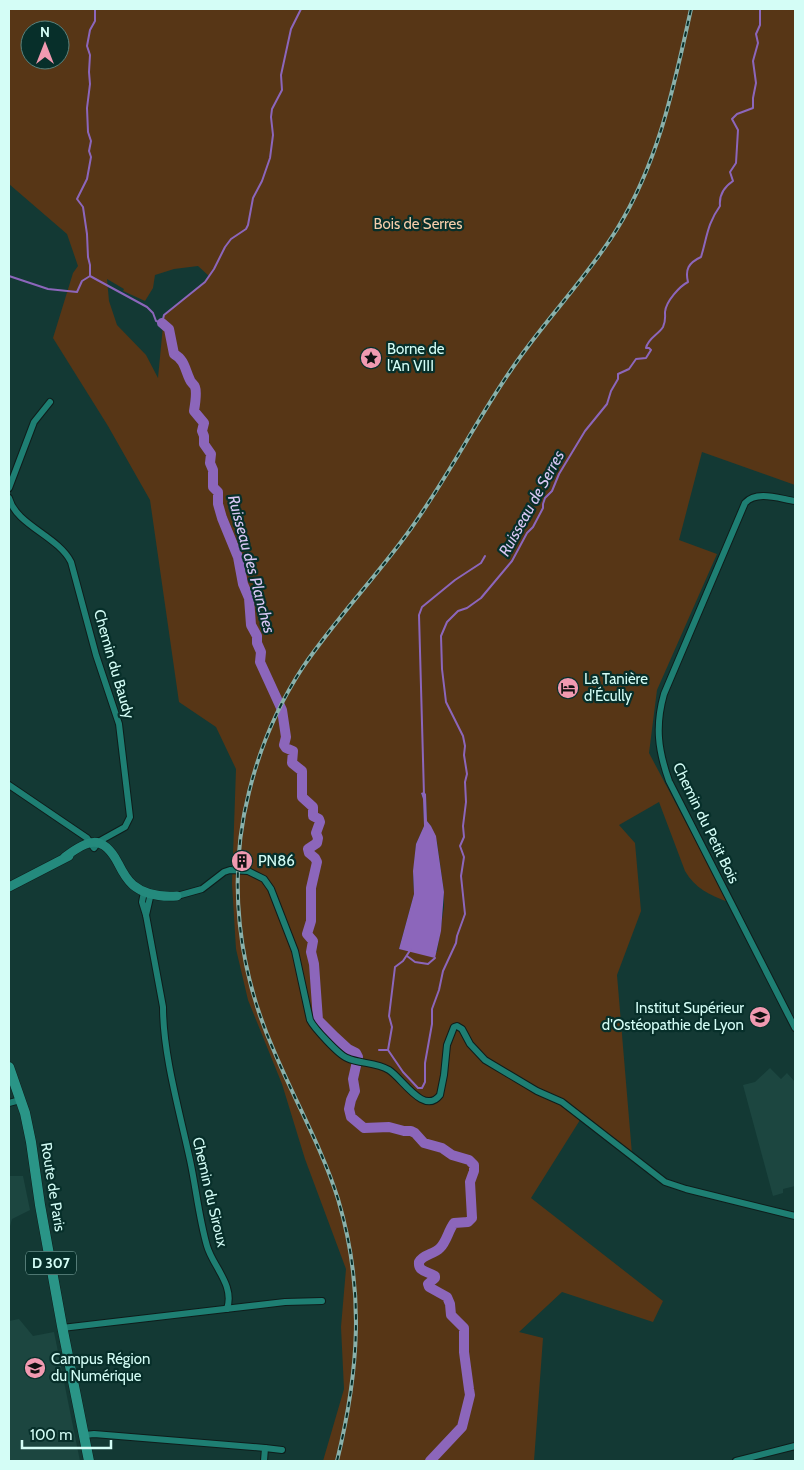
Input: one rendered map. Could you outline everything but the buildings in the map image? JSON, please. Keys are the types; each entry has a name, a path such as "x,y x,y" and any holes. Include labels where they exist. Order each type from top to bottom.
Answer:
{"main road":[{"name":"Route de Paris","path":"9,1067 32,1142 40,1205 62,1328 90,1461"}],"street":[{"path":"9,488 34,422 50,402"},
{"name":"Chemin du Petit Bois","path":"795,501 758,496 751,498 745,503 664,694 658,714 660,748 669,781 795,1028"},
{"name":"Chemin du Baudy","path":"9,498 14,510 68,556 82,599 96,655 119,724 130,817 125,827 94,844"},
{"path":"9,785 87,838 122,870 134,885 147,892 177,896 202,889 224,872 230,870 248,871 264,879 271,889 296,951 310,1020 314,1028 343,1056 391,1071 415,1095 425,1101 431,1102 440,1095 449,1036 454,1027 457,1026 462,1029 470,1044 485,1060 537,1091 562,1102 656,1176 674,1186 795,1216"},
{"path":"9,886 94,844"},
{"name":"Chemin du Siroux","path":"147,892 146,915 170,1064 207,1247 226,1284 229,1297 227,1309"},
{"path":"9,1103 20,1100"},
{"path":"62,1328 285,1302 322,1301"},
{"path":"84,1435 94,1434 282,1450"},
{"path":"736,1461 758,1459 795,1446"},
{"path":"264,1461 265,1448"}],"shaded area":[{"path":"424,792 426,794 427,821 436,836 444,892 441,931 435,958 399,949 414,894 413,871 416,844 424,826 421,793"},
{"path":"770,1068 781,1079 787,1073 795,1082 795,1186 783,1189 783,1193 773,1196 743,1085 755,1082"},
{"path":"9,1176 23,1176 30,1210 12,1219 9,1230"},
{"name":"Campus Région du Numérique","path":"19,1319 33,1336 54,1332 80,1461 9,1461 9,1321"}],"green space":[{"name":"Bois de Serres","path":"9,9 795,9 795,485 702,452 679,540 717,554 657,690 649,753 728,902 703,890 689,877 659,802 619,825 635,843 641,911 617,975 632,1154 580,1120 531,1198 663,1301 653,1322 562,1292 519,1332 543,1338 534,1461 323,1461 344,1389 341,1327 346,1269 305,1159 282,1084 248,1000 236,949 232,884 236,769 216,727 179,702 150,500 108,426 53,338 73,273 78,266 67,234 9,184","holes":["198,266 209,276 200,286 164,315 158,378 146,355 117,325 109,301 107,279 124,289 123,291 145,301 153,288 155,275 174,269","424,792 426,794 427,821 437,842 444,892 444,907 437,952 399,949 414,894 413,876 416,844 424,826 423,799 421,794"]}],"waterway":[{"name":"Ruisseau des Planches","path":"90,276 83,207 77,199 87,179 91,157 89,151 91,141 88,132 87,108 90,84 90,55 87,46 90,30 95,21 95,9"},
{"path":"90,276 147,307 153,313 156,321 162,323 164,315 205,282 231,239 246,229 248,225 253,198 262,181 270,158 273,135 272,109 282,90 281,75 291,29 301,9"},
{"name":"Ruisseau de Serres","path":"379,1050 388,1050 403,1072 418,1088 422,1088 425,1082 425,1063 432,1024 432,1009 443,971 456,943 465,914 461,876 464,857 460,846 464,837 463,826 466,802 465,746 463,736 446,702 441,636 447,622 458,611 467,608 481,598 512,561 543,508 545,498 552,491 559,474 585,431 607,404 611,391 618,379 618,374 629,369 636,359 646,358 651,350 646,348 647,345 664,325 668,303 677,290 688,282 687,270 690,264 701,257 710,225 720,206 721,195 733,181 730,172 736,163 738,130 732,119 737,114 753,108 756,83 753,61 758,43 756,34 760,25 760,9"},
{"path":"9,276 48,289 77,292 82,281 90,276"},
{"name":"Ruisseau des Planches","path":"162,323 169,329 174,354 183,362 190,381 195,387 194,411 204,423 202,431 204,444 211,454 210,463 213,470 213,487 218,492 218,504 222,518 238,557 243,584 249,598 251,625 257,636 257,643 261,652 260,662 282,710 286,737 284,745 293,751 292,763 302,771 302,797 313,807 313,816 319,819 320,822 316,833 317,843 308,849 317,862 311,888 311,921 307,934 313,941 311,952 314,964 318,1020 348,1049 356,1053 358,1057 353,1079 355,1091 349,1109 351,1117 364,1128 389,1127 411,1131 424,1143 442,1148 452,1155 469,1160 474,1165 470,1182 472,1218 468,1222 454,1223 440,1248 423,1257 419,1262 422,1270 435,1276 428,1284 429,1287 447,1297 451,1315 464,1328 464,1352 470,1395 462,1427 430,1461"},
{"path":"424,795 419,615 422,607 455,580 481,563 485,556"},
{"path":"388,1050 392,1027 389,1016 395,967 403,961 411,949"},
{"path":"407,956 415,962 428,964 435,958"}],"railway":[{"path":"337,1461 350,1395 354,1363 356,1330 352,1266 347,1233 332,1180 274,1051 252,989 244,956 238,891 239,858 242,825 249,792 271,727 303,667 407,534 511,370 592,265 632,203 644,177 663,122 691,9"}],"place":[{"name":"Borne de l'An VIII","path":"371,358"},
{"name":"La Tanière d'Écully","path":"568,688"},
{"name":"PN86","path":"242,861"},
{"name":"Institut Supérieur d'Ostéopathie de Lyon","path":"760,1017"},
{"name":"Campus Région du Numérique","path":"35,1368"}]}
